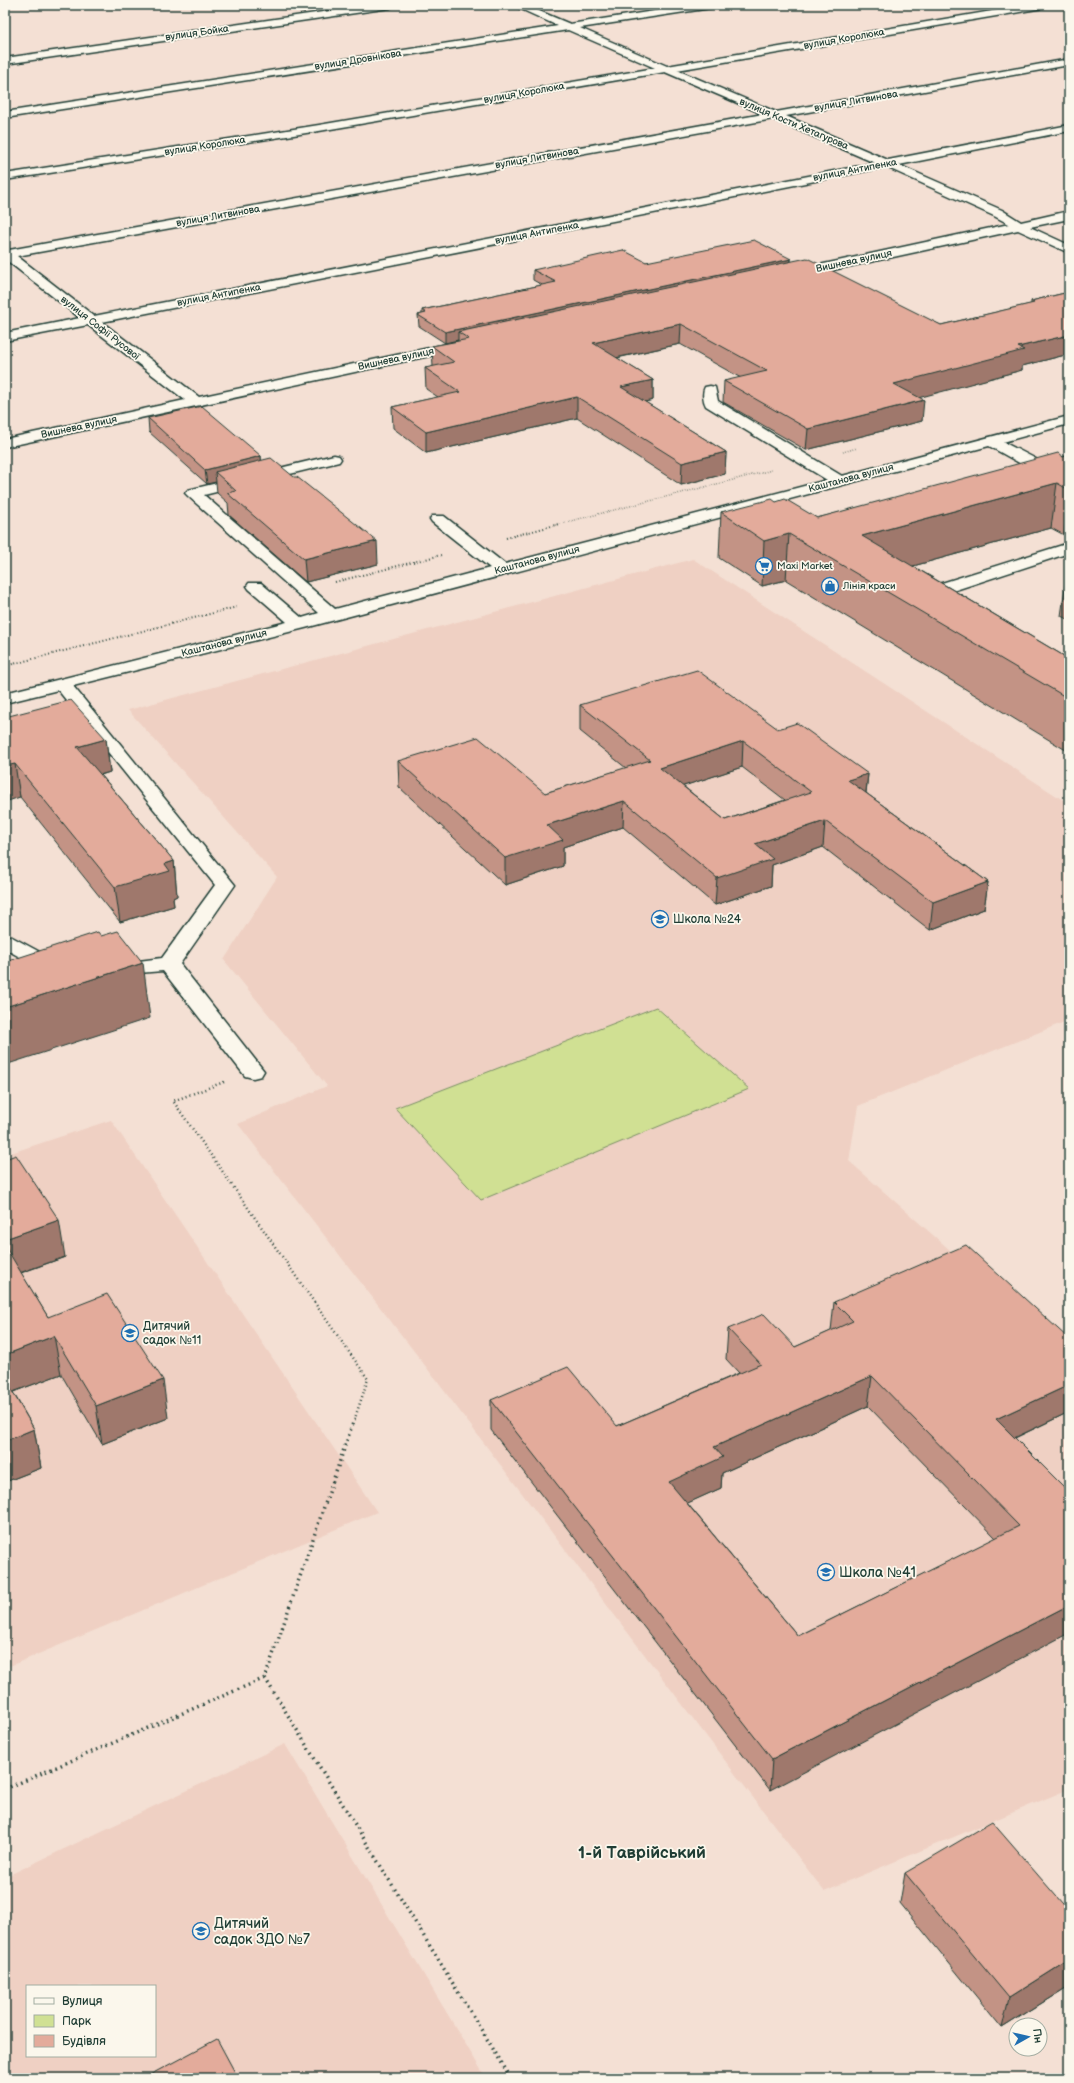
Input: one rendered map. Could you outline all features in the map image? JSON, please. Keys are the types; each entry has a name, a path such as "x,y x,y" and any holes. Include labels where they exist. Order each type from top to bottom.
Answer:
{"street":[{"name":"вулиця Бойка","path":"5,61 390,5"},
{"name":"вулиця Кости Хетагурова","path":"517,5 888,164 998,213 1018,226 1069,249"},
{"name":"вулиця Дровнікова","path":"5,115 711,5"},
{"name":"вулиця Королюка","path":"5,177 311,129 1043,5"},
{"name":"вулиця Литвинова","path":"6,254 1069,62"},
{"name":"вулиця Антипенка","path":"5,336 1069,128"},
{"name":"Вишнева вулиця","path":"782,277 1069,215"},
{"name":"вулиця Софії Русової","path":"6,254 196,402"},
{"name":"Вишнева вулиця","path":"5,444 478,342"},
{"path":"710,390 711,403 840,480"},
{"name":"Каштанова вулиця","path":"5,698 331,616 1069,420"},
{"path":"990,441 1069,482"},
{"path":"331,616 193,493 334,459"},
{"path":"438,519 502,570"},
{"path":"938,608 918,596 1069,548"},
{"path":"255,586 299,624"},
{"path":"62,684 225,885 169,964 98,971"},
{"path":"5,941 67,974 75,973"},
{"path":"169,964 253,1071"}],"path":[{"path":"302,590 861,447"},
{"path":"5,666 270,599"},
{"path":"5,1789 265,1678 368,1379 173,1101 253,1071"},
{"path":"265,1678 511,2078"}],"shaded area":[{"name":"Школа №24","path":"693,559 1069,804 1069,1020 858,1106 849,1161 1069,1355 1069,1789 824,1891 417,1355 238,1124 327,1086 224,960 277,877 128,710"},
{"name":"Дитячий садок №11","path":"111,1120 377,1512 5,1668 5,1155"},
{"name":"Дитячий садок ЗДО №7","path":"285,1744 486,2078 5,2078 5,1877"}],"green space":[{"path":"656,1007 749,1089 481,1200 395,1108"}],"building":[{"path":"754,240 791,259 445,332 418,315 426,313 422,310 556,282 533,270 623,250 646,262"},
{"path":"807,258 941,325 1034,303 1031,301 1069,292 1069,335 1018,347 1024,350 894,384 924,400 808,429 724,381 767,371 681,324 593,343 653,380 621,387 726,452 682,463 577,397 426,432 392,407 460,392 425,368 454,362 432,346 469,339 458,332"},
{"path":"202,406 261,456 205,470 148,418"},
{"path":"1058,453 1063,457 1069,455 1069,490 1057,483 862,536 1069,659 1069,699 789,534 764,541 721,512 772,499 776,502 785,499 817,518"},
{"path":"271,458 377,541 304,559 227,493 236,491 215,472"},
{"path":"697,670 778,729 797,723 868,774 848,780 988,882 933,902 825,821 755,844 773,859 717,878 624,801 547,825 563,840 505,858 398,761 478,737 545,793 650,760 580,705","holes":["743,741 811,792 725,820 660,768"]},
{"path":"71,700 106,739 77,747 174,861 165,864 170,871 115,887 15,764 5,766 5,717"},
{"path":"118,931 143,963 5,1007 5,962 98,932 101,936"},
{"path":"16,1155 59,1220 5,1239 5,1159"},
{"path":"966,1245 1069,1339 1069,1385 996,1419 1069,1492 1069,1605 772,1759 491,1400 568,1367 617,1426 761,1364 728,1329 764,1314 795,1347 853,1321 834,1302","holes":["872,1376 1019,1526 798,1636 669,1482 723,1457 714,1447"]},
{"path":"5,1246 48,1317 107,1294 163,1380 96,1406 54,1336 5,1355"},
{"path":"5,1379 34,1429 5,1441"},
{"path":"992,1822 1069,1911 1069,1960 1009,1998 905,1873"},
{"path":"217,2039 238,2078 144,2078"}],"place":[{"name":"Maxi Market","path":"764,566"},
{"name":"Лінія краси","path":"830,586"},
{"name":"Школа №24","path":"660,919"},
{"name":"Дитячий садок №11","path":"130,1333"},
{"name":"Школа №41","path":"826,1572"},
{"name":"Дитячий садок ЗДО №7","path":"201,1931"}],"district":[{"name":"1-й Таврійський","path":"642,1853"}]}
